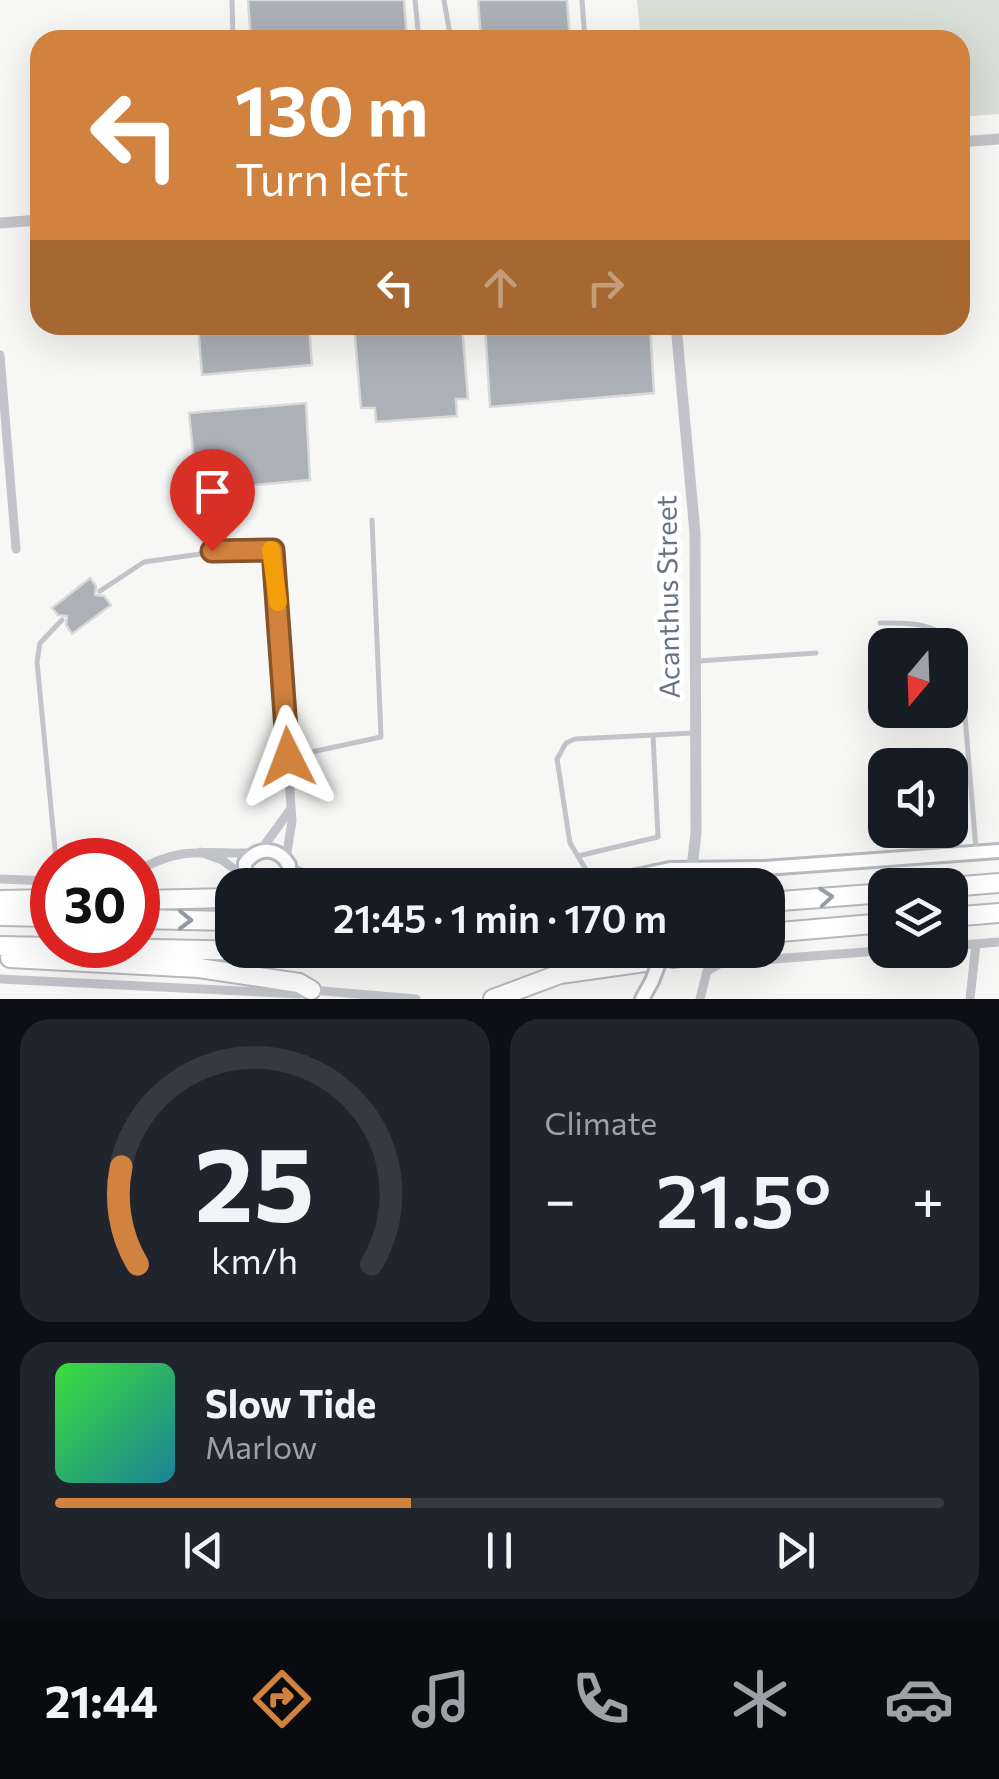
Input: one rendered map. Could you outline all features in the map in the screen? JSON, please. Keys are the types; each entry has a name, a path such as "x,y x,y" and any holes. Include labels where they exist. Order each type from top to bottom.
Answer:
{"highway":[{"path":"968,886 999,883"},
{"path":"785,901 868,893"},
{"path":"160,900 215,898"},
{"path":"0,900 30,899"},
{"path":"968,916 999,913"},
{"path":"0,916 30,917"},
{"path":"160,919 215,921"},
{"path":"785,931 868,924"},
{"path":"785,941 795,940 810,929"},
{"path":"0,946 215,950"},
{"path":"0,958 199,968 299,983 311,990"},
{"path":"494,999 549,978 609,968"},
{"path":"531,999 549,978"}],"main road":[{"path":"765,868 999,850"},
{"path":"245,868 245,862 257,852 274,851 285,868"},
{"path":"642,999 660,968"},
{"path":"652,981 652,999"}],"street":[{"path":"970,141 999,139"},
{"path":"0,223 30,221"},
{"name":"Acanthus Street","path":"677,335 695,533 696,833 692,868"},
{"path":"0,355 16,549"},
{"path":"273,550 292,821 288,868"},
{"path":"160,860 197,851 257,852 290,810"},
{"path":"197,851 222,860 231,868"},
{"path":"0,880 30,881"},
{"path":"968,945 999,942"},
{"path":"970,999 976,944"},
{"path":"700,999 706,971 735,961 868,952"},
{"path":"0,980 300,994 311,990 416,999"}],"lane":[{"path":"232,0 232,30"},
{"path":"416,0 418,30"},
{"path":"444,0 448,30"},
{"path":"582,0 584,30"},
{"path":"288,757 381,737 372,520"},
{"path":"100,591 144,562 250,547 273,550"},
{"path":"54,838 37,662 40,644 62,620"},
{"path":"880,623 936,629 953,641 960,656 976,852"},
{"path":"695,662 816,653"},
{"path":"583,868 570,843 557,759 560,750 575,739 694,733"},
{"path":"578,856 658,837 653,735"}],"shaded area":[{"path":"637,0 999,0 999,114 970,116 970,30 640,30"}],"building":[{"path":"248,0 404,0 406,30 250,30"},
{"path":"478,0 567,0 569,30 480,30"},
{"path":"199,335 310,335 312,365 202,375"},
{"path":"355,335 463,335 468,399 456,399 457,416 376,422 375,408 361,408"},
{"path":"486,335 651,335 654,393 490,407"},
{"path":"306,403 310,480 197,490 189,413"},
{"path":"90,578 96,586 95,595 104,596 111,605 72,634 66,625 67,616 58,615 52,608"}],"slow traffic":[{"path":"271,550 278,602"}],"route":[{"path":"212,551 250,547 273,550 288,757"}]}
